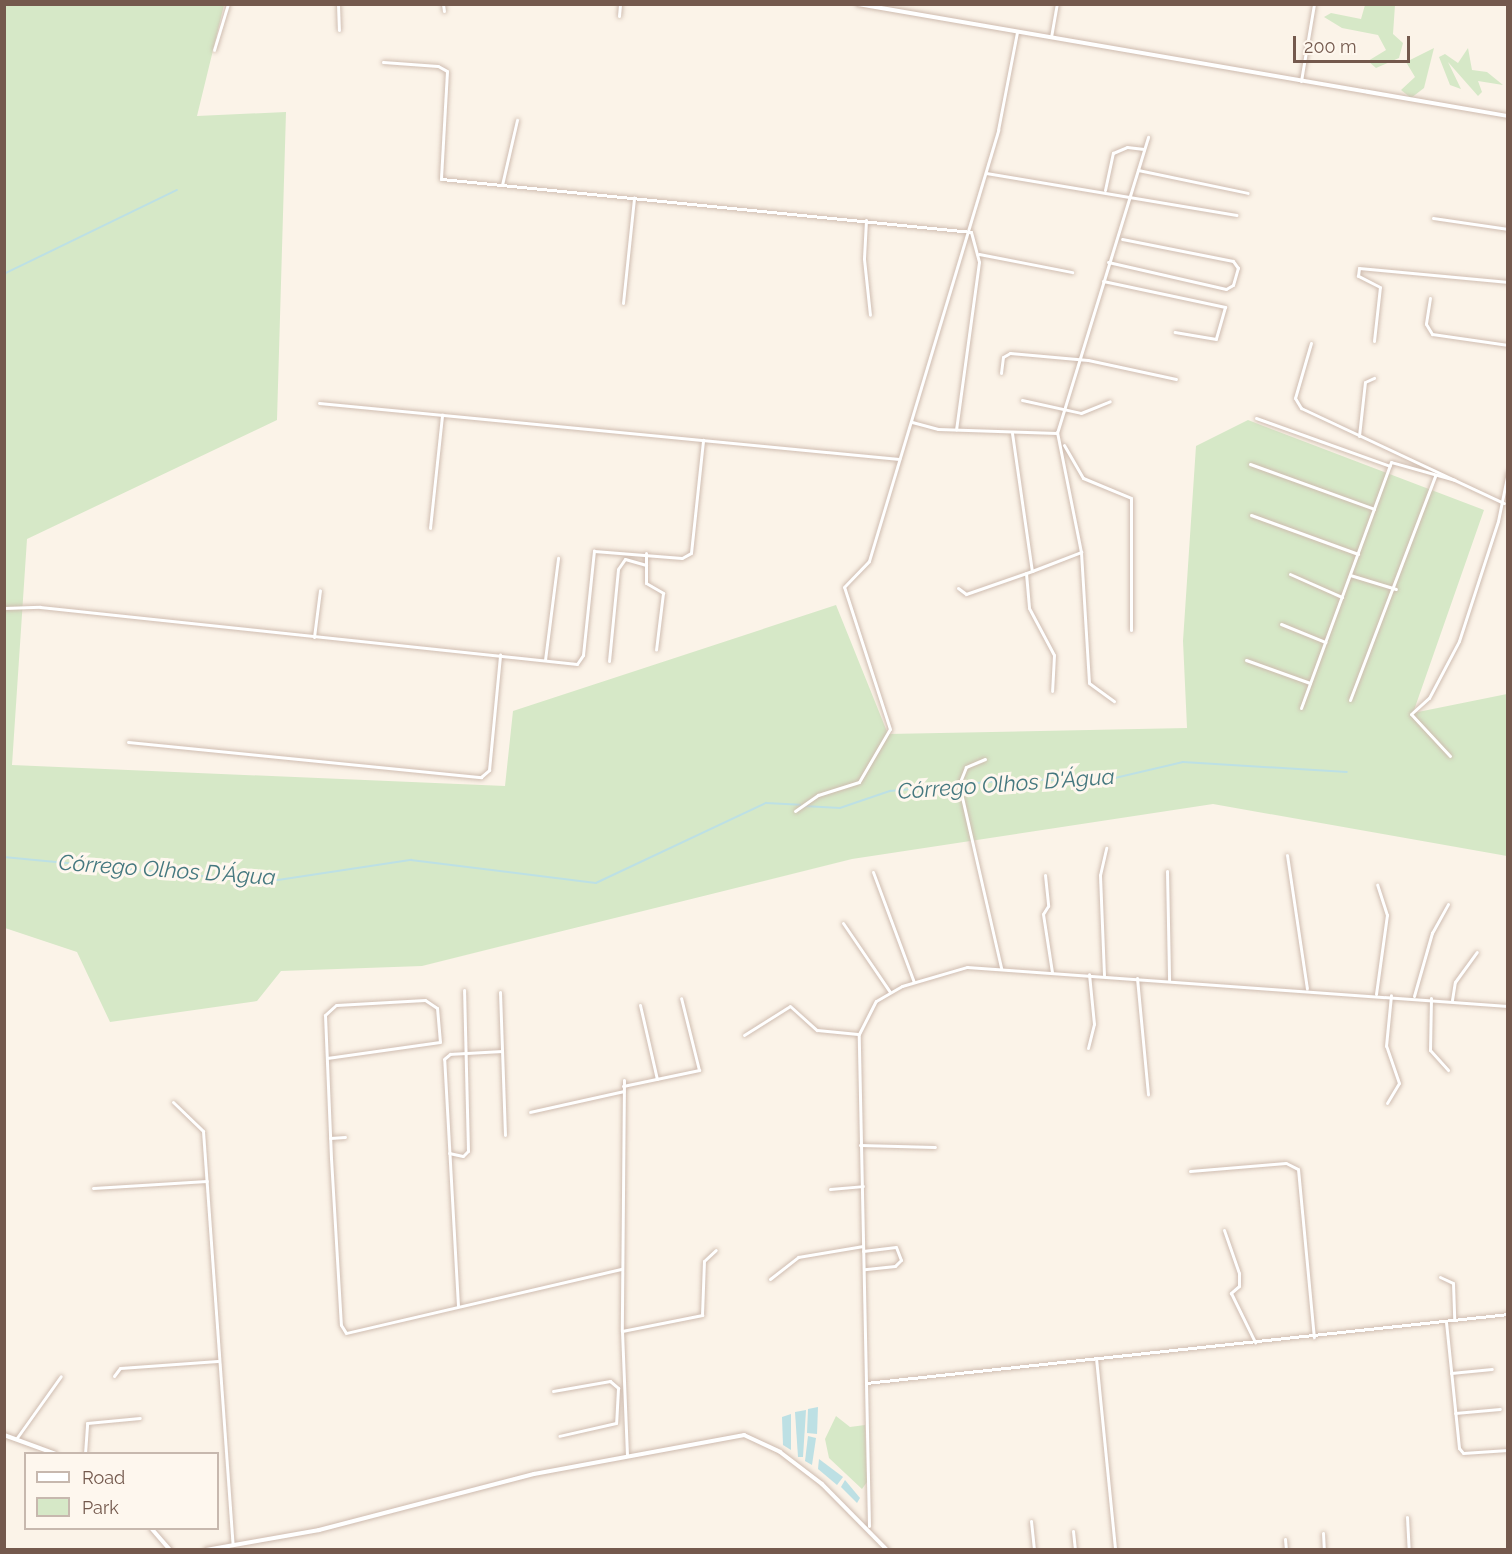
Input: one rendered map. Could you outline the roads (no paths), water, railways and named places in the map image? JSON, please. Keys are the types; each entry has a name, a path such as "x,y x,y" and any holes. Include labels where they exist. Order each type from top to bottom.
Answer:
{"street":[{"path":"214,50 228,4"},
{"path":"338,4 339,30"},
{"path":"443,4 444,11"},
{"path":"619,16 620,4"},
{"path":"858,4 1508,116"},
{"path":"1051,37 1057,4"},
{"path":"1301,81 1314,4"},
{"path":"795,811 818,795 859,782 890,729 843,591 869,561 966,231 986,173 1017,32"},
{"path":"384,62 438,66 447,71 441,179 866,220 966,231 974,236 979,254 956,429"},
{"path":"502,185 517,120"},
{"path":"1131,630 1131,498 1080,476 1057,432 1148,137"},
{"path":"1105,190 1113,153 1127,147 1144,149"},
{"path":"1138,170 1248,193"},
{"path":"986,173 1130,193 1237,216"},
{"path":"623,303 634,197"},
{"path":"1433,218 1508,229"},
{"path":"866,220 864,259 870,315"},
{"path":"1108,262 1226,289 1233,285 1238,268 1233,261 1122,239"},
{"path":"979,254 1072,272"},
{"path":"1374,341 1380,287 1358,276 1359,268 1508,282"},
{"path":"1102,282 1225,308 1216,339 1175,332"},
{"path":"1430,298 1426,324 1432,334 1508,345"},
{"path":"1311,343 1296,403 1359,436 1503,503"},
{"path":"1001,373 1007,353 1079,359 1176,380"},
{"path":"1359,436 1365,382 1374,378"},
{"path":"1023,400 1085,413 1110,401"},
{"path":"319,404 899,459"},
{"path":"430,528 442,415"},
{"path":"1256,418 1390,466"},
{"path":"911,422 956,429 1012,433 1057,432"},
{"path":"1012,433 1032,571"},
{"path":"4,608 545,660 581,661 594,551 646,553 684,558 691,553 703,440"},
{"path":"1062,440 1081,552 1089,682 1114,701"},
{"path":"1301,708 1390,466 1395,460 1435,476 1455,480"},
{"path":"1250,464 1374,509"},
{"path":"1450,756 1410,714 1429,698 1460,641 1503,503 1508,472"},
{"path":"1350,700 1396,590 1435,476"},
{"path":"1251,515 1358,554"},
{"path":"958,588 967,594 1081,552"},
{"path":"646,553 646,583 663,593 656,650"},
{"path":"545,660 558,558"},
{"path":"609,661 621,561 646,565"},
{"path":"1026,573 1029,608 1054,655 1052,691"},
{"path":"1290,574 1342,597"},
{"path":"1350,575 1396,590"},
{"path":"314,637 320,590"},
{"path":"1281,624 1325,642"},
{"path":"128,742 481,777 489,770 500,655"},
{"path":"1246,660 1310,683"},
{"path":"985,759 966,767 958,784 1001,968"},
{"path":"1104,975 1100,875 1106,848"},
{"path":"1287,855 1308,989"},
{"path":"1167,871 1169,980"},
{"path":"873,872 914,982"},
{"path":"1045,875 1048,906 1043,914 1052,972"},
{"path":"1376,994 1387,915 1377,885"},
{"path":"1414,996 1432,933 1449,904"},
{"path":"843,923 890,992"},
{"path":"1452,1000 1455,982 1477,952"},
{"path":"869,1526 859,1034 869,1010 890,992 914,982 967,967 1414,996 1508,1006"},
{"path":"1088,1048 1094,1024 1089,974"},
{"path":"1137,978 1148,1094"},
{"path":"449,1153 463,1156 468,1151 465,990"},
{"path":"500,993 504,1135"},
{"path":"1387,1103 1400,1083 1386,1046 1391,995"},
{"path":"530,1112 699,1070 681,998"},
{"path":"1431,998 1430,1050 1448,1070"},
{"path":"327,1058 440,1042 437,1008 425,1000 332,1006 325,1015 330,1138 344,1331 351,1335 458,1306 622,1269"},
{"path":"640,1005 657,1080"},
{"path":"744,1035 790,1006 817,1030 859,1034"},
{"path":"458,1306 444,1059 466,1053 501,1051"},
{"path":"624,1080 622,1331 627,1455"},
{"path":"173,1102 202,1126 233,1546"},
{"path":"330,1138 345,1137"},
{"path":"860,1145 935,1147"},
{"path":"1190,1171 1286,1163 1298,1169 1314,1337"},
{"path":"93,1188 207,1181"},
{"path":"830,1189 862,1186"},
{"path":"1224,1230 1239,1273 1239,1286 1231,1293 1255,1342"},
{"path":"770,1279 798,1257 863,1246"},
{"path":"863,1251 896,1247 901,1260 895,1266 864,1269"},
{"path":"622,1331 702,1315 704,1261 716,1250"},
{"path":"1440,1277 1453,1283 1454,1321"},
{"path":"866,1383 1314,1337 1508,1314"},
{"path":"1446,1322 1460,1451 1508,1450"},
{"path":"1096,1358 1115,1550"},
{"path":"114,1376 120,1368 218,1361"},
{"path":"1450,1373 1492,1369"},
{"path":"16,1439 62,1376"},
{"path":"553,1391 610,1381 616,1384 618,1401 612,1425 559,1436"},
{"path":"618,1401 625,1401"},
{"path":"1455,1413 1500,1409"},
{"path":"85,1452 87,1424 140,1418"},
{"path":"4,1435 51,1452"},
{"path":"206,1550 233,1546 627,1455 723,1437 755,1438 822,1484 869,1526 887,1550"},
{"path":"1407,1517 1409,1550"},
{"path":"1031,1521 1034,1550"},
{"path":"153,1530 170,1550"},
{"path":"1073,1531 1075,1550"},
{"path":"1323,1533 1324,1550"},
{"path":"1285,1539 1286,1550"}],"water":[{"path":"818,1407 817,1434 807,1433 808,1409"},
{"path":"806,1410 803,1457 798,1457 795,1412"},
{"path":"791,1414 791,1450 783,1445 782,1417"},
{"path":"808,1436 816,1438 812,1465 805,1461"},
{"path":"819,1459 843,1477 837,1485 818,1469"},
{"path":"845,1480 860,1498 857,1503 841,1487"}],"waterway":[{"path":"4,274 177,190"},
{"name":"Córrego Olhos D'Água","path":"804,806 840,808 890,791 1023,779 1098,782 1183,762 1347,772"},
{"name":"Córrego Olhos D'Água","path":"4,857 265,882 411,860 596,883 766,803 800,805"}]}
